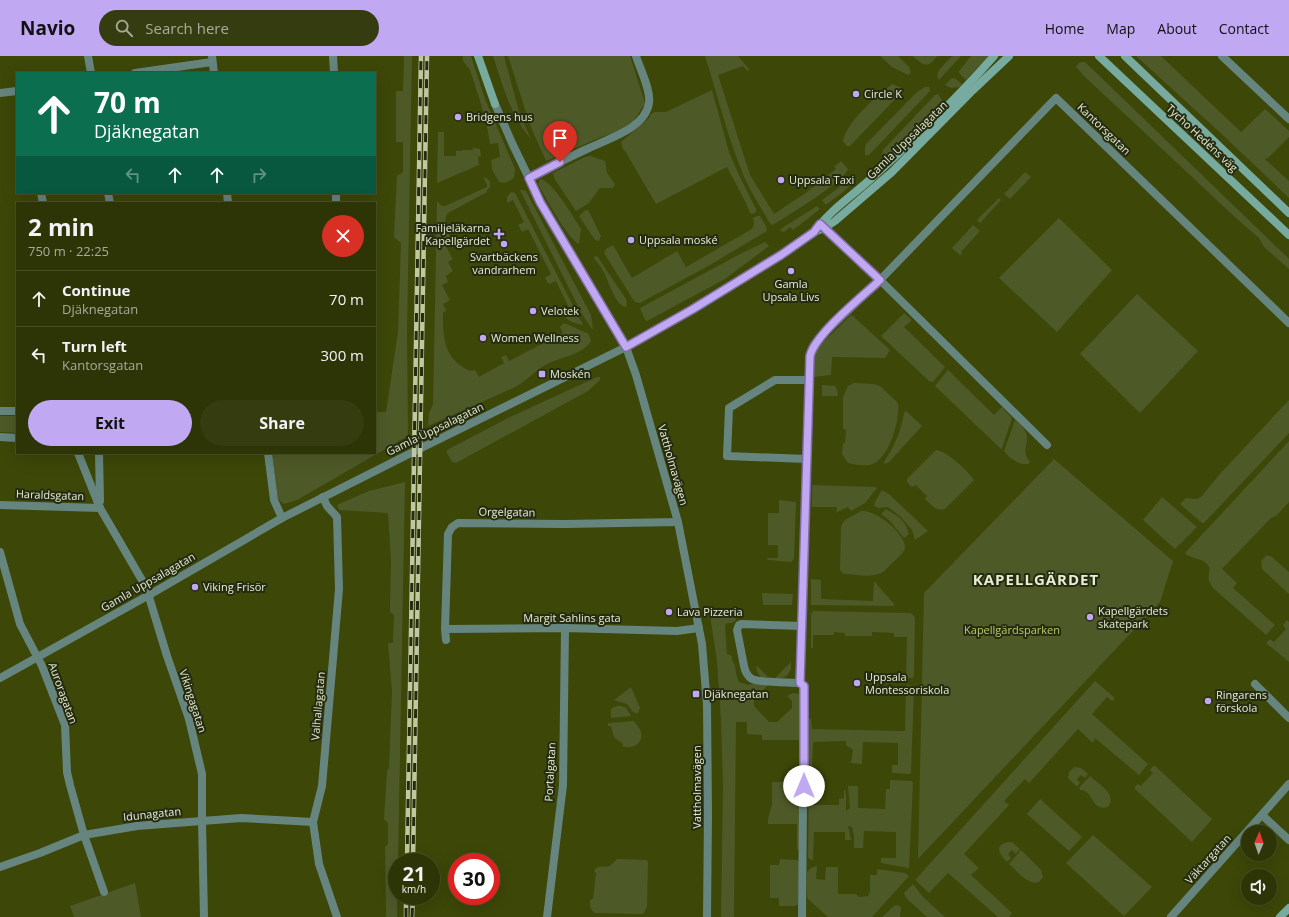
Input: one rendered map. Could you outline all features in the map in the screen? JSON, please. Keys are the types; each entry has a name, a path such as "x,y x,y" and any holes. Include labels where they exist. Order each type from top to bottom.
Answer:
{"main road":[{"name":"Vattholmavägen","path":"478,56 495,104"},
{"name":"Gamla Uppsalagatan","path":"822,226 829,214 873,178 892,160 953,100 994,56"},
{"name":"Gamla Uppsalagatan","path":"626,347 700,305 781,255 822,226 835,221 892,172 973,90 1009,56"},
{"name":"Tycho Hedéns väg","path":"1099,56 1289,235"},
{"name":"Tycho Hedéns väg","path":"1125,56 1289,212"},
{"path":"1280,917 1289,908"}],"street":[{"path":"88,56 91,72"},
{"path":"333,56 334,72"},
{"path":"529,178 588,148 618,136 642,118 648,108 649,94 636,56"},
{"path":"1222,56 1289,119"},
{"path":"140,72 212,59 214,72"},
{"path":"0,93 16,90"},
{"name":"Kantorsgatan","path":"880,280 1056,98 1289,323"},
{"name":"Vattholmavägen","path":"495,104 540,202 626,347 636,375 678,522 702,644 708,721 707,917"},
{"path":"822,226 880,280 1047,445"},
{"path":"800,683 810,356 816,342 880,280"},
{"name":"Gamla Uppsalagatan","path":"0,678 282,518 626,347"},
{"path":"807,459 727,456 729,408 775,380 810,380"},
{"path":"0,411 16,411"},
{"path":"0,437 16,438"},
{"name":"Vikingagatan","path":"78,454 100,508 146,587 167,656 189,719 202,774 204,917"},
{"name":"Vikingagatan","path":"99,454 100,508"},
{"path":"268,454 274,500 282,518"},
{"name":"Valhallagatan","path":"323,497 327,506 337,517 339,588 322,786 313,822 319,864 337,917"},
{"name":"Haraldsgatan","path":"0,505 100,508"},
{"name":"Orgelgatan","path":"446,640 445,629 448,534 452,527 458,523 572,524 678,522"},
{"name":"Auroragatan","path":"0,552 20,624 37,657 65,725 67,772 70,785 84,835 104,892"},
{"path":"802,626 741,624 738,625 737,630 745,672 751,678 800,683 804,686 802,917"},
{"name":"Margit Sahlins gata","path":"445,629 565,628 676,631 699,628"},
{"name":"Portalgatan","path":"547,917 563,785 565,628"},
{"path":"1255,684 1289,718"},
{"name":"Väktargatan","path":"1171,917 1289,784"},
{"path":"1262,815 1289,840"},
{"name":"Idunagatan","path":"0,867 84,835 137,826 241,818 313,822"}],"green space":[{"path":"404,56 412,56 407,331 408,436 297,500 284,504 278,499 272,454 376,454 376,412 386,412 398,332 401,243 394,237 397,176 403,172 403,142 396,142 396,91 403,91"},
{"path":"463,56 471,56 485,99 515,169 514,178 506,183 499,182 492,169 491,160 500,157 498,143 490,144 482,107 470,70 463,61"},
{"path":"493,56 504,56 520,115 531,139 518,121 504,89"},
{"path":"508,56 630,56 645,103 634,120 618,132 601,137 546,161 530,125"},
{"path":"705,56 738,56 749,69 748,71 743,66 718,75 750,175 774,214 807,192 836,169 834,167 841,161 848,169 844,175 837,182 802,207 773,225 770,224 748,185 739,164"},
{"path":"880,56 898,56 909,67 911,73 908,75 892,67"},
{"path":"913,56 937,56 931,63 925,65"},
{"path":"952,56 961,56 939,80 937,76 939,70"},
{"path":"971,56 989,56 966,80 959,73 959,71"},
{"path":"1136,56 1161,56 1241,132 1265,109 1289,131 1289,137 1268,158 1265,159 1289,181 1289,198 1226,138"},
{"path":"1081,62 1085,62 1289,259 1289,269 1264,247 1259,238 1084,76 1076,67"},
{"path":"952,78 956,79 962,84 960,87 951,88 945,85"},
{"path":"892,84 902,88 902,92 850,146 847,146 843,141 850,126 878,95"},
{"path":"925,87 929,87 930,91 869,155 865,155 866,144 917,92"},
{"path":"712,90 729,152 756,209 756,212 752,214 750,213 727,167 656,204 623,149 621,142 649,118 651,114 655,112 666,112"},
{"path":"938,94 942,100 942,105 888,159 885,159 882,154 883,150 935,95"},
{"path":"438,132 444,132 444,156 456,156 456,151 473,150 473,148 480,149 481,156 478,157 479,165 437,183"},
{"path":"591,156 605,161 607,173 615,184 613,188 600,188 589,203 576,211 554,178 553,173 585,157"},
{"path":"1025,172 1031,177 1010,199 1004,194"},
{"path":"854,176 848,188 826,205 822,200"},
{"path":"485,177 489,180 490,184 487,192 448,213 445,219 451,239 444,243 453,259 448,262 453,271 446,276 448,282 442,285 450,300 443,304 446,310 443,313 443,328 448,350 451,356 456,362 466,369 470,371 475,370 479,377 504,363 501,357 506,355 509,361 563,333 560,327 564,323 587,333 591,341 577,353 544,365 515,387 428,426 429,413 433,404 437,201 442,206 445,206 487,187"},
{"path":"540,179 545,181 556,192 581,229 579,244 569,234 551,208 538,184"},
{"path":"520,190 526,191 591,315 593,329 582,314"},
{"path":"511,192 515,193 583,325 571,322 564,316 563,313 570,310 556,281 549,284 545,278 551,274 528,229 522,232 518,225 524,222 513,200 507,203 507,197"},
{"path":"999,198 1001,200 980,223 977,220"},
{"path":"817,206 820,209 793,230 790,227 784,232 779,230"},
{"path":"586,210 590,213 601,236 599,241 595,240 579,216"},
{"path":"760,216 766,226 767,231 710,265 640,303 635,302 632,298 604,253 606,249 613,245 632,278 677,251 686,267 752,229 754,224 753,218"},
{"path":"1059,218 1112,270 1057,332 999,278"},
{"path":"973,225 980,231 960,255 952,248"},
{"path":"765,242 769,246 725,279 647,321 645,320 640,308"},
{"path":"597,256 626,299 627,306 625,307 621,305 615,296 602,269 593,257"},
{"path":"1137,294 1198,351 1140,413 1080,354"},
{"path":"904,313 912,320 904,327 945,367 933,382 929,381 881,336"},
{"path":"851,315 890,350 885,358 832,357 831,375 813,377 814,355 816,349"},
{"path":"948,370 994,415 1002,407 1012,418 1001,449 935,386"},
{"path":"597,377 600,377 600,380 588,391 456,463 452,462 447,453 447,450 508,418"},
{"path":"854,383 874,384 880,386 898,403 896,427 889,445 880,459 869,465 848,463 842,454 846,431 843,429 843,397 848,386"},
{"path":"822,385 835,386 838,396 822,396"},
{"path":"1289,400 1289,433 1204,523 1202,523 1180,504 1186,498 1197,499 1202,496 1218,476"},
{"path":"906,411 922,426 889,462 885,464 884,462 897,439 904,413"},
{"path":"0,416 16,416 16,433 0,432"},
{"path":"1015,420 1026,433 1027,440 1025,450 1027,458 1030,462 1028,464 1021,464 1014,461 1004,451"},
{"path":"1289,441 1289,502 1276,516 1271,518 1222,569 1237,583 1233,588 1275,625 1266,635 1212,587 1209,581 1210,569 1208,565 1205,562 1185,553"},
{"path":"936,450 946,454 967,471 974,480 945,509 942,510 934,507 925,499 927,496 916,485 912,487 907,482 907,479"},
{"name":"Kapellgärdsparken","path":"1054,459 1173,561 1160,602 918,859 924,593"},
{"path":"405,482 398,853 388,853 388,905 397,905 397,917 386,917 385,847 388,844 388,823 384,819 387,771 389,768 392,691 388,643 393,643 394,615 390,612 391,561 388,513 339,510 337,505 369,491"},
{"path":"812,485 877,488 865,503 851,511 848,507 837,512 836,515 837,507 812,507"},
{"path":"882,490 890,495 928,531 915,540 912,530 901,517 888,507 879,508 874,506"},
{"path":"1162,497 1197,527 1175,549 1143,520"},
{"path":"779,500 796,502 794,559 791,562 768,560 767,558 778,558 778,545 768,545 768,513 779,513"},
{"path":"886,509 898,516 906,525 909,534 904,538 890,521 881,514"},
{"path":"861,511 867,511 874,514 889,523 901,536 904,542 905,548 901,555 882,573 867,576 846,574 842,573 840,569 841,526 845,520"},
{"path":"1267,555 1272,557 1289,572 1289,594 1262,569 1261,561"},
{"path":"811,579 821,580 821,599 873,601 874,581 894,604 894,606 811,605"},
{"path":"762,593 793,594 792,605 763,605"},
{"path":"736,609 736,620 725,625 727,654 732,656 739,682 749,685 754,683 769,684 754,700 754,706 769,722 777,722 792,708 792,701 787,696 793,693 801,694 801,740 762,740 762,735 747,734 747,722 736,722 734,917 721,917 723,785 717,661 710,615 710,610"},
{"path":"813,611 911,613 915,618 913,678 906,678 907,637 894,637 894,633 872,632 872,636 845,636 845,633 834,632 834,635 813,635 813,648 811,648 811,614"},
{"path":"1287,620 1289,622 1289,662 1266,643 1270,639 1274,642 1286,629 1283,625"},
{"path":"791,662 791,668 787,675 773,680 761,677 758,673 756,665 768,677 775,678"},
{"path":"1095,681 1115,698 1112,701 1107,697 1092,714 1148,764 1139,775 1095,738 1093,743 1078,729 1029,783 1025,779 1004,801 1009,805 964,854 979,868 971,875 1012,913 1009,917 998,917 948,873 929,893 915,880"},
{"path":"906,685 913,686 914,688 910,774 892,773 892,765 898,765 898,743 863,742 862,764 851,763 853,750 846,745 846,741 813,742 812,769 809,769 809,719 811,718 812,729 905,731"},
{"path":"631,687 640,708 638,713 633,712 627,704 614,700"},
{"path":"622,706 626,708 631,716 611,718 611,709"},
{"path":"634,721 639,728 641,740 633,746 622,746 623,744 614,737 611,726 608,726 608,723"},
{"path":"1154,765 1212,819 1192,842 1134,788 1138,784 1141,786 1153,773 1150,770"},
{"path":"1074,767 1081,768 1088,774 1085,778 1081,775 1077,779 1080,783 1077,787 1068,778 1069,772"},
{"path":"792,773 799,777 799,848 797,851 797,824 768,824 772,804 772,782 784,782 784,776 792,776"},
{"path":"1090,776 1109,794 1111,798 1108,807 1102,808 1098,806 1087,793 1080,790 1079,788"},
{"path":"809,777 812,777 811,805 839,805 839,799 844,798 845,790 846,811 850,808 848,786 858,786 858,808 885,809 886,789 890,789 890,780 912,781 909,868 881,863 881,858 896,858 896,832 864,831 863,848 854,848 852,827 848,826 851,840 845,840 845,832 814,832 813,860 809,859"},
{"path":"1040,799 1082,837 1069,851 1027,814"},
{"path":"1093,835 1152,887 1124,916 1066,863"},
{"path":"1012,842 1020,849 1016,854 1012,850 1008,854 1011,858 1007,862 1000,853 999,848 1003,843"},
{"path":"1021,850 1041,870 1043,877 1035,883 1030,882 1009,864"},
{"path":"617,859 647,860 647,907 643,914 595,913 591,909 590,900 593,899 596,873 594,872 596,868 610,866"},
{"path":"780,859 797,860 799,862 798,904 795,906 779,906 779,898 770,898 770,865 779,865"},
{"path":"817,866 816,879 825,880 826,867 838,867 838,894 856,894 859,897 868,896 870,891 870,875 877,875 877,869 905,873 909,876 872,917 828,917 808,899 807,896 807,872 811,868"},
{"path":"135,883 141,917 74,917 70,906"},
{"path":"913,884 923,897 945,917 927,917 906,898 904,893"},
{"path":"897,905 901,907 900,917 882,917 894,906"}],"railway":[{"path":"407,853 421,56"},
{"path":"413,853 427,56"},
{"path":"406,905 406,917"},
{"path":"412,917 413,905"}],"place":[{"name":"Circle K","path":"856,94"},
{"name":"Bridgens hus","path":"458,117"},
{"name":"Uppsala Taxi","path":"781,180"},
{"name":"Familjeläkarna Kapellgärdet","path":"499,234"},
{"name":"Uppsala moské","path":"631,240"},
{"name":"Svartbäckens vandrarhem","path":"504,244"},
{"name":"Gamla Upsala Livs","path":"791,271"},
{"name":"Velotek","path":"533,311"},
{"name":"Women Wellness","path":"483,338"},
{"name":"Moskén","path":"542,374"},
{"name":"Viking Frisör","path":"195,587"},
{"name":"Lava Pizzeria","path":"669,612"},
{"name":"Kapellgärdets skatepark","path":"1090,617"},
{"name":"Uppsala Montessoriskola","path":"857,683"},
{"name":"Djäknegatan","path":"696,694"},
{"name":"Ringarens förskola","path":"1208,701"}],"district":[{"name":"KAPELLGÄRDET","path":"1036,580"}],"route":[{"path":"560,162 529,178 540,202 626,347 693,309 781,255 814,232 820,224 880,280 822,335 813,346 810,356 808,464 800,683 804,686 804,786"}]}
